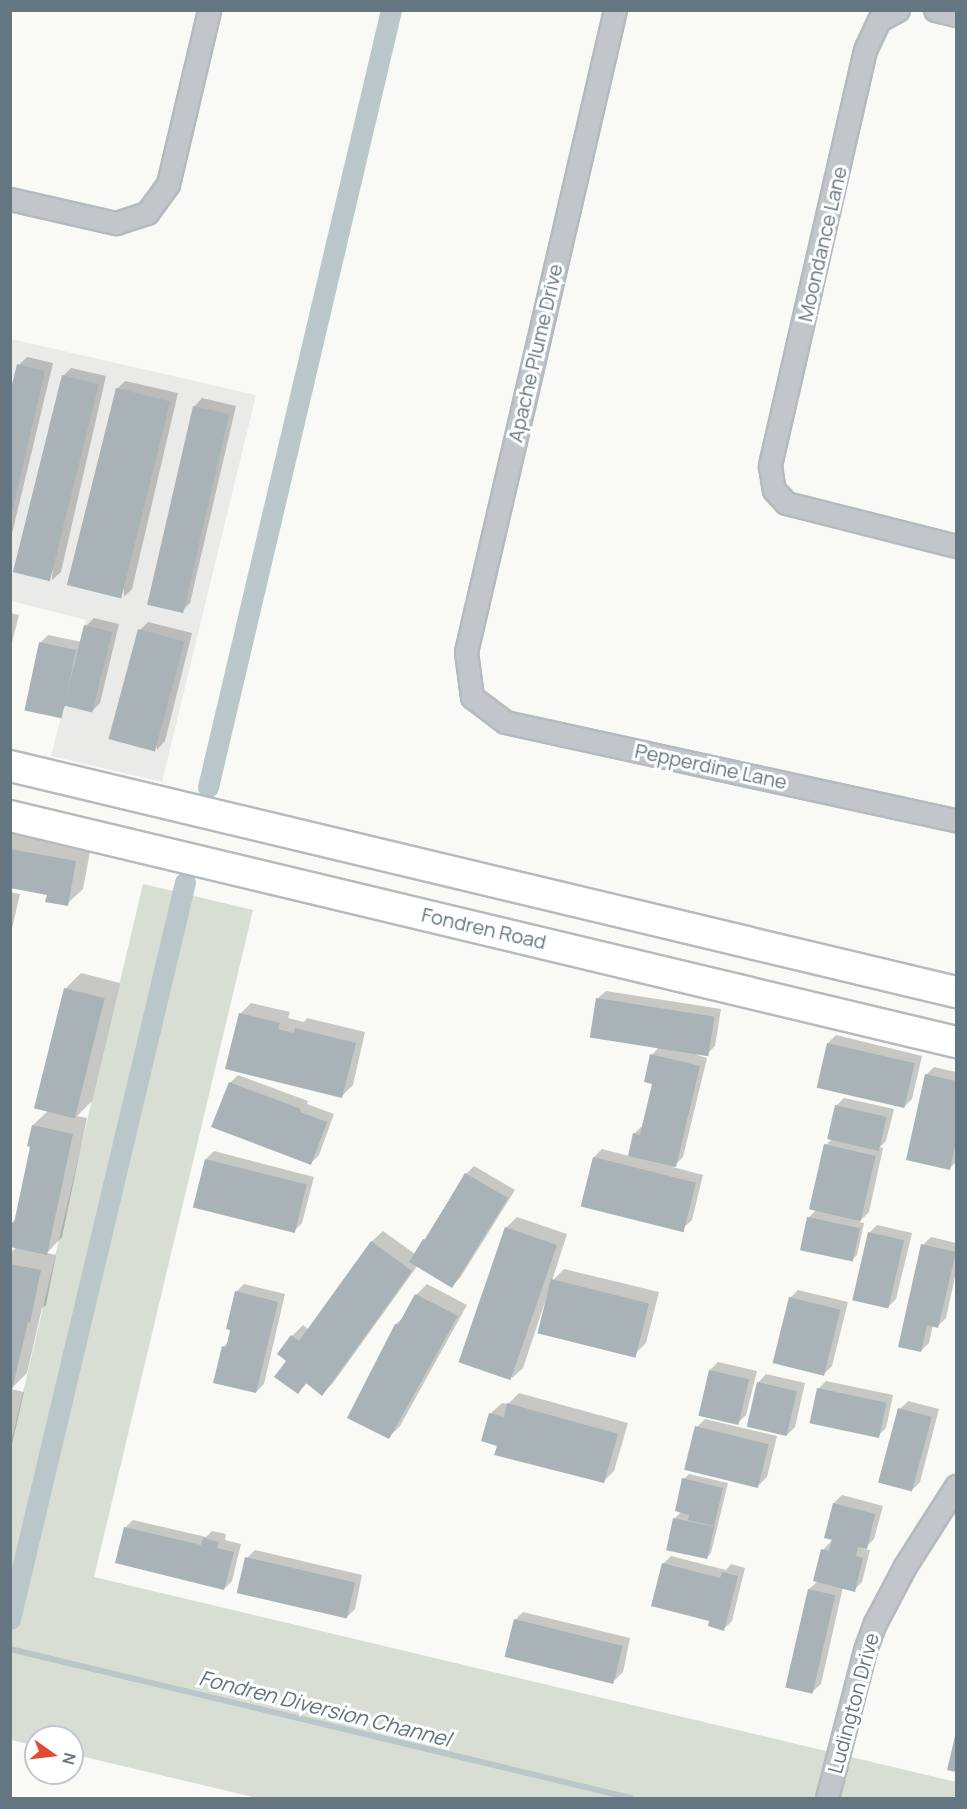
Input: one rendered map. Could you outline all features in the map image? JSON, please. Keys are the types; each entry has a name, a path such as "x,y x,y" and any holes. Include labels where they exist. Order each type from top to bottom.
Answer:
{"main road":[{"path":"10,766 957,992"},
{"path":"105,838 116,791"},
{"name":"Fondren Road","path":"10,816 957,1042"},
{"path":"442,918 454,872"},
{"path":"784,1001 794,953"}],"street":[{"path":"10,199 116,222 147,213 168,184 209,10"},
{"name":"Apache Plume Drive","path":"472,697 466,652 615,10"},
{"name":"Moondance Lane","path":"898,10 879,20 865,50 770,466 774,490 786,503 957,546"},
{"path":"935,10 957,15"},
{"name":"Pepperdine Lane","path":"472,697 505,722 957,820"},
{"name":"Ludington Drive","path":"829,1788 865,1650 875,1623 905,1566 957,1486"}],"shaded area":[{"path":"11,339 256,395 162,782 51,756 86,620 11,601"},
{"path":"143,884 253,910 94,1577 956,1782 956,1798 257,1798 84,1757 84,1725 24,1725 24,1743 11,1740 11,1443"}],"building":[{"path":"17,364 45,371 11,516 10,393"},
{"path":"62,375 99,384 50,581 13,572"},
{"path":"116,388 170,402 121,599 67,585"},
{"path":"193,406 229,414 183,613 147,605"},
{"path":"84,625 112,632 92,713 64,706"},
{"path":"138,629 184,641 155,752 108,739"},
{"path":"39,642 76,650 62,718 24,710"},
{"path":"10,849 76,861 68,906 45,902 47,895 10,888"},
{"path":"64,988 105,998 75,1118 34,1108"},
{"path":"596,998 715,1017 708,1056 590,1038"},
{"path":"239,1013 280,1023 278,1029 294,1033 295,1028 356,1043 342,1098 225,1069"},
{"path":"827,1043 915,1063 904,1108 817,1088"},
{"path":"650,1054 700,1066 676,1167 628,1156 633,1133 640,1135 652,1084 644,1082"},
{"path":"925,1074 956,1081 956,1141 950,1170 906,1160"},
{"path":"229,1082 301,1109 300,1112 327,1122 311,1165 211,1127"},
{"path":"835,1105 887,1117 879,1151 827,1139"},
{"path":"32,1125 73,1134 47,1255 10,1247 10,1222 14,1223 30,1147 27,1146"},
{"path":"824,1144 876,1156 861,1221 809,1209"},
{"path":"593,1157 696,1183 684,1232 581,1206"},
{"path":"205,1159 307,1184 295,1233 193,1208"},
{"path":"465,1173 508,1198 452,1288 409,1262 423,1239 425,1240"},
{"path":"807,1217 860,1228 853,1261 800,1250"},
{"path":"505,1227 557,1245 510,1380 458,1362"},
{"path":"868,1232 904,1240 888,1309 852,1300"},
{"path":"371,1241 412,1271 322,1396 306,1383 298,1394 274,1377 286,1361 277,1354 291,1335 299,1341"},
{"path":"921,1244 956,1252 938,1328 927,1325 921,1352 898,1347"},
{"path":"10,1264 41,1270 12,1390"},
{"path":"551,1279 649,1303 635,1358 537,1333"},
{"path":"235,1291 278,1302 256,1393 213,1383 222,1346 226,1348 230,1330 226,1329"},
{"path":"415,1294 458,1316 389,1439 347,1418 395,1324 398,1325"},
{"path":"789,1297 840,1310 824,1376 773,1363"},
{"path":"709,1370 749,1379 738,1425 698,1416"},
{"path":"757,1382 797,1391 787,1436 747,1427"},
{"path":"817,1388 886,1403 879,1438 810,1423"},
{"path":"507,1403 618,1434 604,1483 494,1455 497,1446 481,1441 489,1413 504,1417"},
{"path":"898,1408 932,1417 912,1491 878,1482"},
{"path":"695,1426 769,1444 758,1488 684,1470"},
{"path":"682,1478 723,1488 714,1526 688,1520 689,1515 675,1511"},
{"path":"833,1503 875,1514 867,1549 858,1547 856,1556 863,1558 855,1592 813,1581 821,1549 829,1551 832,1540 824,1538"},
{"path":"673,1518 714,1527 707,1559 666,1550"},
{"path":"124,1527 201,1545 203,1538 219,1542 217,1548 234,1552 224,1590 115,1563"},
{"path":"245,1557 355,1582 347,1618 237,1593"},
{"path":"662,1563 720,1578 722,1572 738,1576 724,1631 708,1626 709,1621 651,1606"},
{"path":"808,1589 835,1595 813,1694 785,1687"},
{"path":"514,1619 623,1646 613,1684 505,1657"},
{"path":"956,1732 956,1772 947,1770"}],"waterway":[{"path":"208,787 391,10"},
{"path":"10,1619 185,882"},
{"name":"Fondren Diversion Channel","path":"10,1649 631,1798"}]}
